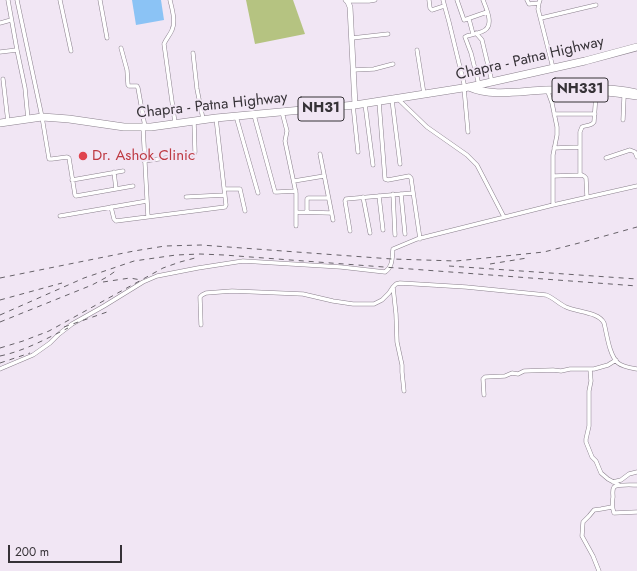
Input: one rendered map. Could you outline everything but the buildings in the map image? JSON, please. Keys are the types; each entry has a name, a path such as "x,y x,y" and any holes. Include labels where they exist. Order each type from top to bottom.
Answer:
{"highway":[{"name":"Chapra - Patna Highway","path":"0,123 42,118 69,119 124,127 144,127 253,114 365,104 466,88 637,47"},
{"name":"NH331","path":"466,88 488,92 593,90 637,96"}],"street":[{"path":"8,0 25,88 28,119"},
{"path":"16,0 28,50 49,158 69,158 75,195 77,197 133,186"},
{"path":"60,0 71,52"},
{"path":"100,0 107,38"},
{"path":"170,0 174,24 164,44 175,123"},
{"path":"346,0 375,0"},
{"path":"346,0 350,7 354,105 358,152"},
{"path":"429,0 431,10 444,6"},
{"path":"442,0 466,88 468,132"},
{"path":"457,0 463,20 487,12"},
{"path":"479,85 471,53 465,38 466,36 485,30 488,26 489,21 483,0"},
{"path":"527,0 529,4 539,1 538,9 553,68"},
{"path":"541,18 596,5"},
{"path":"469,19 475,34 482,40 492,82"},
{"path":"0,23 11,20"},
{"path":"352,38 388,34"},
{"path":"121,48 128,85 137,86 138,88 144,127 144,161 148,217"},
{"path":"0,52 17,50"},
{"path":"417,50 425,95"},
{"path":"192,53 203,120"},
{"path":"353,70 393,64"},
{"path":"3,79 8,122"},
{"path":"507,92 523,88 570,86 628,89 637,92"},
{"path":"507,92 596,94 637,99"},
{"path":"548,92 552,102 557,132 553,155 553,205"},
{"path":"587,197 586,178 580,174 581,129 585,125 594,123 596,94"},
{"path":"623,120 624,97"},
{"path":"395,99 400,164"},
{"path":"395,99 427,127 473,160 504,217"},
{"path":"379,102 385,179 388,180 410,176 412,179 420,239"},
{"path":"365,104 373,165"},
{"path":"282,112 286,130 285,141 296,191 296,226"},
{"path":"253,114 275,192 296,191"},
{"path":"554,114 595,114"},
{"path":"236,116 258,193"},
{"path":"111,207 114,219 116,220 224,208 226,206 216,118"},
{"path":"144,161 194,154 194,121"},
{"path":"554,148 580,147"},
{"path":"606,158 637,148"},
{"path":"632,150 637,157"},
{"path":"320,154 332,220"},
{"path":"72,180 123,171"},
{"path":"114,172 116,189"},
{"path":"554,176 582,175"},
{"path":"294,181 324,176"},
{"path":"0,369 33,355 72,324 152,278 198,268 243,262 341,267 384,273 388,270 391,264 393,249 420,239 553,205 637,186"},
{"path":"224,190 240,189 245,211"},
{"path":"350,230 347,199 413,192"},
{"path":"393,194 395,235"},
{"path":"401,194 405,234"},
{"path":"186,197 225,195"},
{"path":"379,196 384,230"},
{"path":"363,197 370,233"},
{"path":"307,212 308,198 328,198"},
{"path":"60,216 147,200"},
{"path":"296,212 331,213"},
{"path":"201,325 200,299 201,296 206,293 232,291 303,294 353,304 374,304 380,302 392,287 396,284 402,283 501,290 549,296 565,307 602,318 611,349 616,360 622,365 637,369"},
{"path":"392,287 396,314 397,342 402,365 404,391"},
{"path":"484,395 483,379 485,377 506,376 512,373 518,374 524,372 590,369 604,367 616,360"},
{"path":"590,369 592,378 589,390 589,426 586,441 592,457 596,461 601,472 605,477 619,485"},
{"path":"613,482 621,480 629,474 637,472"},
{"path":"637,485 619,485 614,487 612,506 614,513 637,512"},
{"path":"599,570 593,556 582,538 583,522 594,510 612,506"}],"green space":[{"path":"246,0 293,0 305,34 255,44"}],"water":[{"path":"132,0 161,0 164,20 136,25"}],"railway":[{"path":"0,278 165,246 201,245 392,259 456,261 544,252 637,227"},
{"path":"0,315 84,278 134,261 176,255 224,255 637,286"},
{"path":"0,348 49,331 163,268 195,258"},
{"path":"490,264 527,258"},
{"path":"449,266 637,279"},
{"path":"0,322 92,285 117,270"},
{"path":"103,282 130,278 141,280"},
{"path":"0,300 62,283"},
{"path":"64,327 107,312"},
{"path":"0,356 26,348 68,328"},
{"path":"0,363 30,353"}],"place":[{"name":"Dr. Ashok Clinic","path":"83,156"}]}
